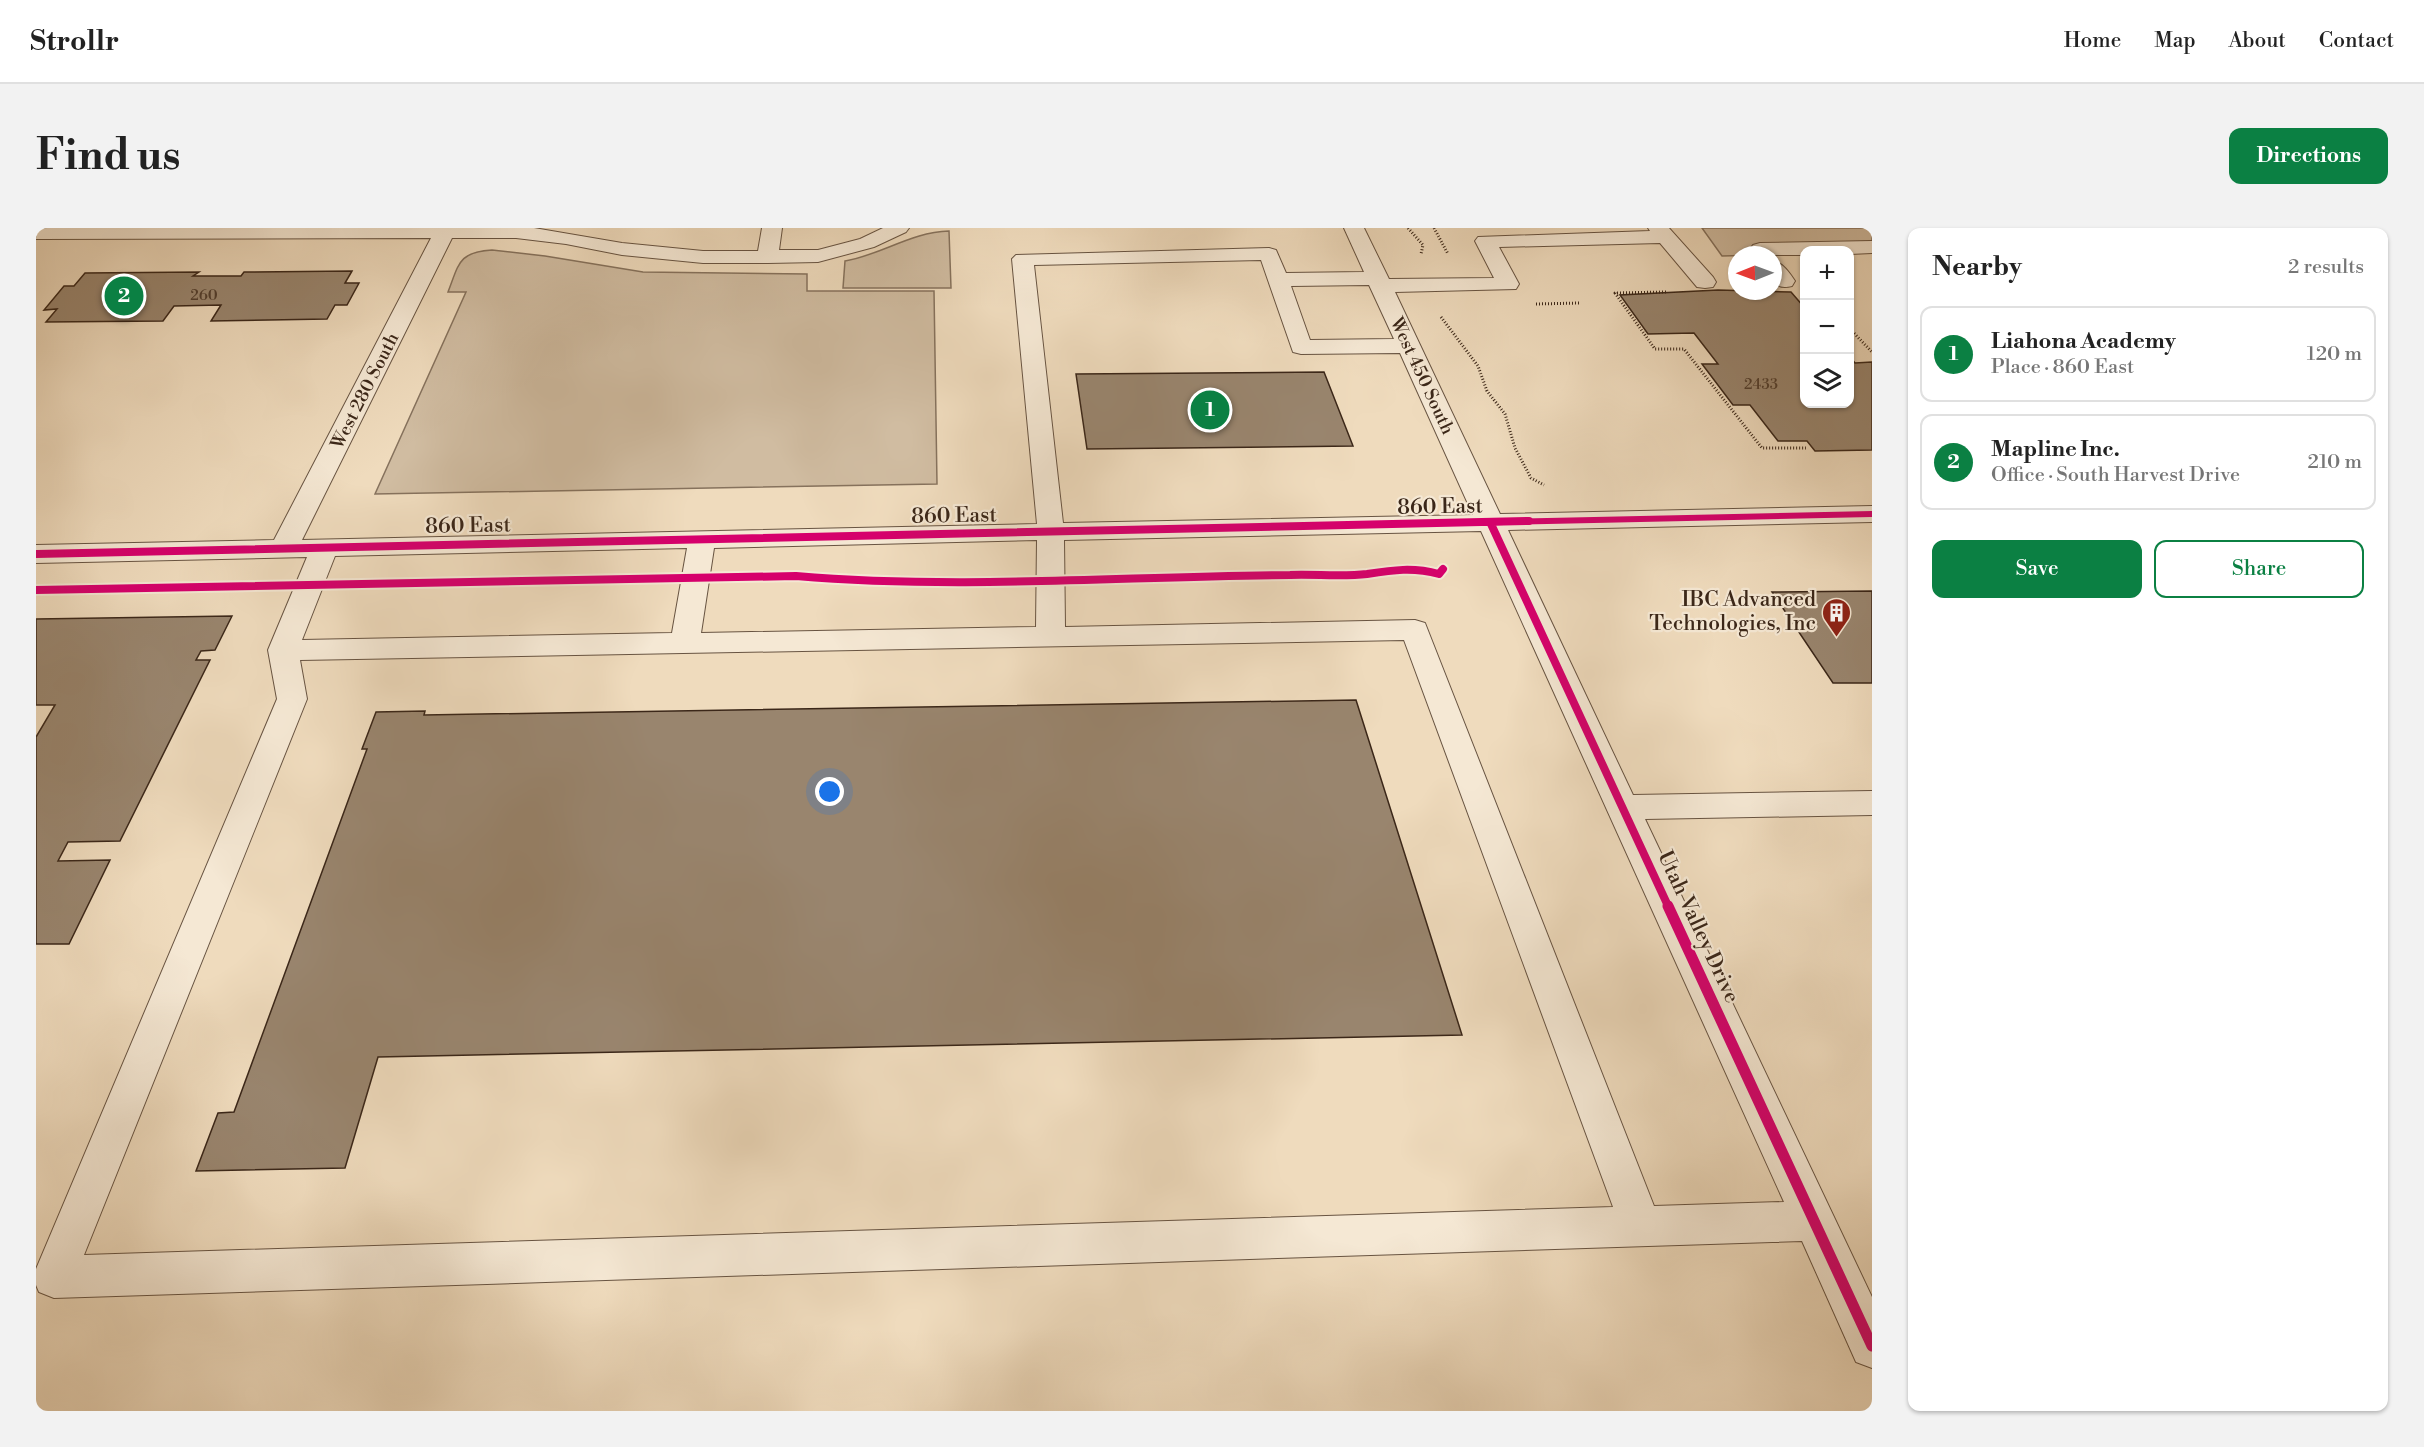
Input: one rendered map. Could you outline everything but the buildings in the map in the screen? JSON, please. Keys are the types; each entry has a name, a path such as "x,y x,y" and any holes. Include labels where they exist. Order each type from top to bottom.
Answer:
{"street":[{"path":"768,256 772,228"},
{"path":"36,233 155,234 222,230 516,232 566,238 622,249 704,257 818,256 867,243 899,228"},
{"name":"West 450 South","path":"1354,228 1491,524"},
{"name":"West 280 South","path":"284,548 444,233"},
{"path":"1278,280 1508,284 1485,242 1662,233 1705,282"},
{"path":"1782,247 1800,248"},
{"path":"1854,248 1872,247"},
{"path":"1050,636 1051,532 1023,259 1269,254 1301,347 1408,346"},
{"name":"860 East","path":"36,554 1872,514"},
{"name":"Utah Valley Drive","path":"1491,524 1872,1346"},
{"path":"685,642 702,539"},
{"path":"325,547 282,650 292,699 45,1277 1814,1221"},
{"path":"282,650 1415,630 1641,1227"},
{"path":"1623,807 1872,803"}],"path":[{"path":"1434,228 1453,262"},
{"path":"1670,291 1615,293 1655,349 1684,349 1762,448 1806,448"},
{"path":"1527,304 1580,303"},
{"path":"1441,309 1440,315 1444,322 1478,366 1487,391 1505,414 1515,448 1531,478 1539,484 1551,487"},
{"path":"1854,333 1872,352"}],"shaded area":[{"path":"1702,228 1872,228 1872,253 1854,252 1854,246 1800,246 1800,254 1782,255 1782,246 1728,246 1728,256 1722,256"},
{"path":"949,231 951,288 843,288 845,261 922,235"},
{"path":"492,250 643,272 807,274 807,291 934,291 937,484 375,494 466,292 448,292 458,267 461,261 472,253"}],"cycle path":[{"path":"36,554 1872,514"},
{"path":"1491,524 1872,1346"},
{"path":"36,590 796,576 880,582 1007,583 1192,576 1367,574 1403,568 1439,574 1443,569"}],"place":[{"name":"Mapline Inc.","path":"124,296"},
{"name":"Liahona Academy","path":"1210,410"},
{"name":"IBC Advanced Technologies, Inc","path":"1837,638"}]}
